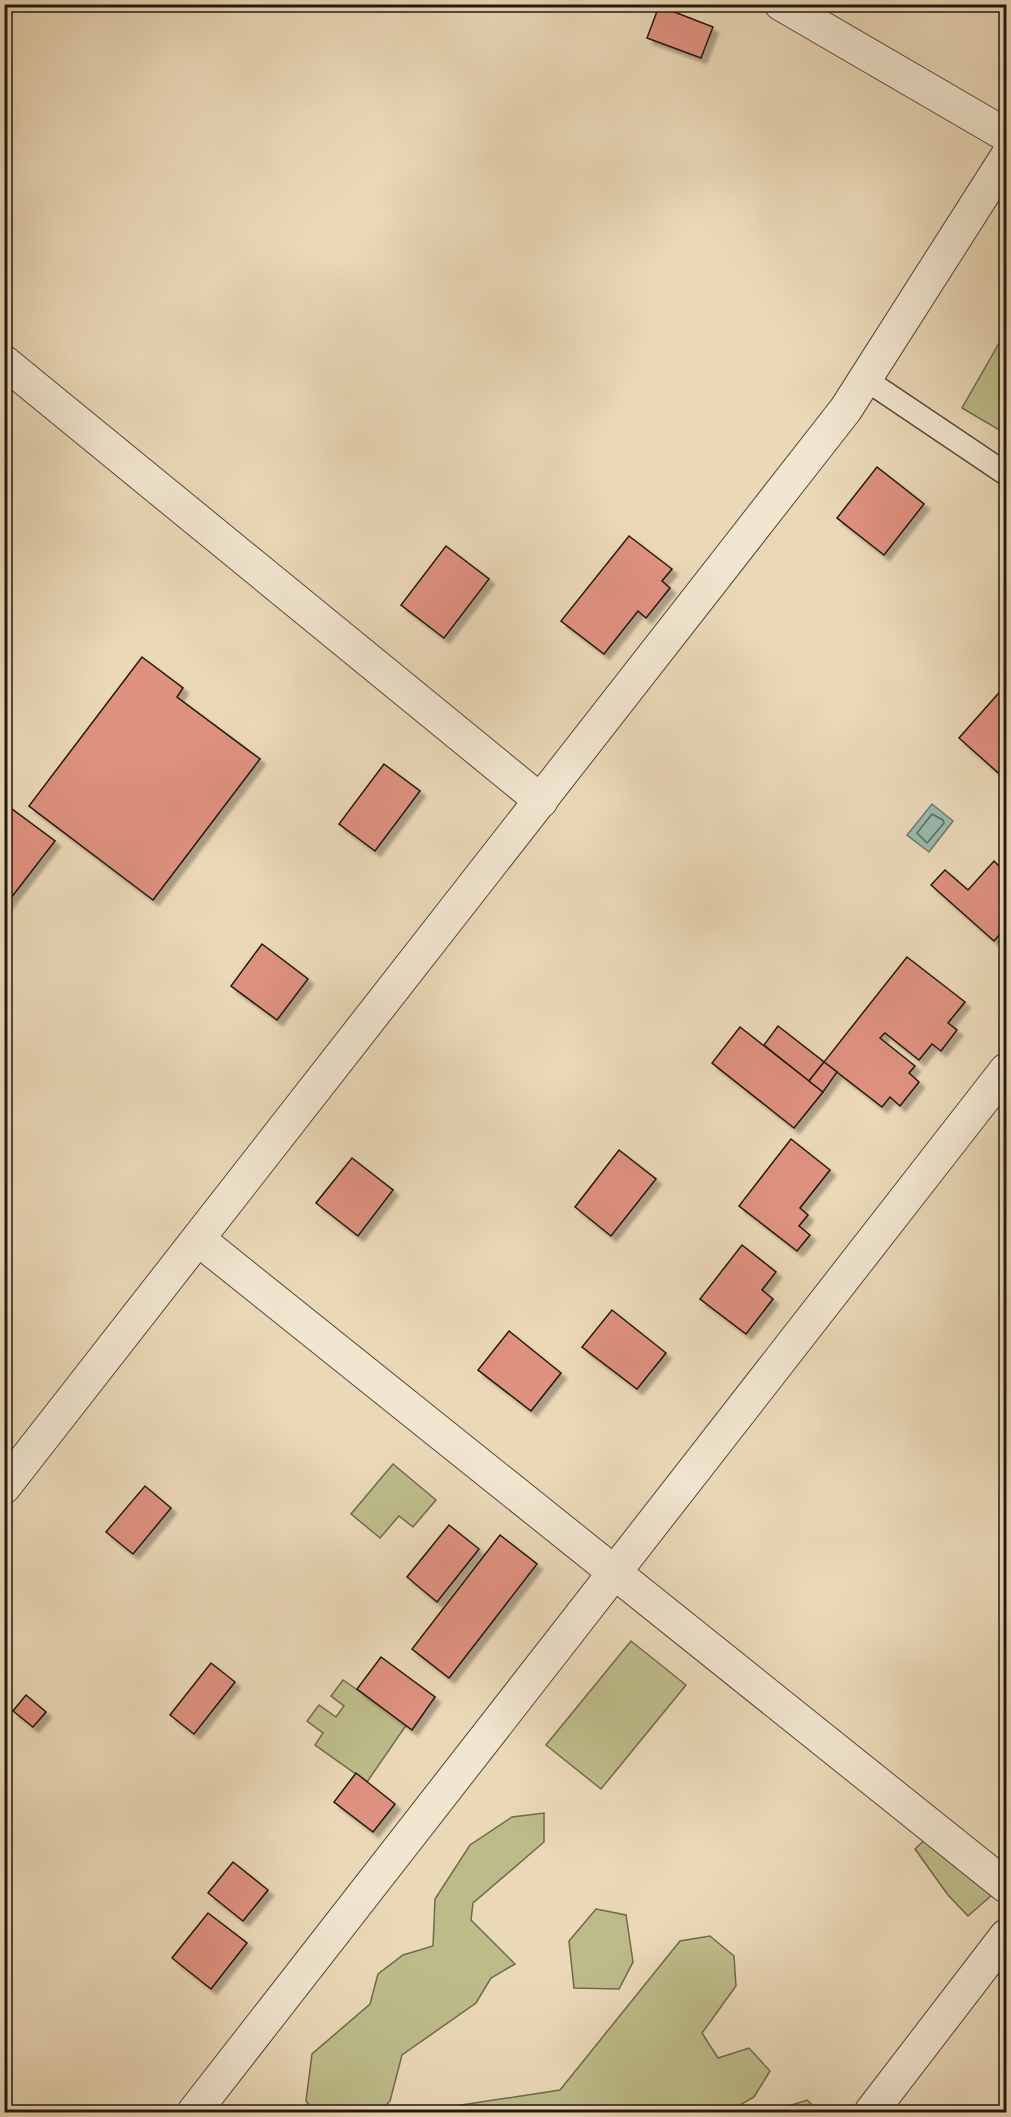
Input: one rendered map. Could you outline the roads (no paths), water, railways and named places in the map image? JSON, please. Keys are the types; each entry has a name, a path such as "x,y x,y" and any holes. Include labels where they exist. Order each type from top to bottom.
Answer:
{"street":[{"path":"781,4 1006,135"},
{"path":"4,1487 846,409 1006,158"},
{"path":"4,362 541,801"},
{"path":"194,2112 1006,1070"},
{"path":"198,1239 1006,1886"},
{"path":"871,2112 1006,1936"}],"lane":[{"path":"865,379 1006,474"}],"water":[{"path":"932,804 953,821 929,852 907,835"}]}
